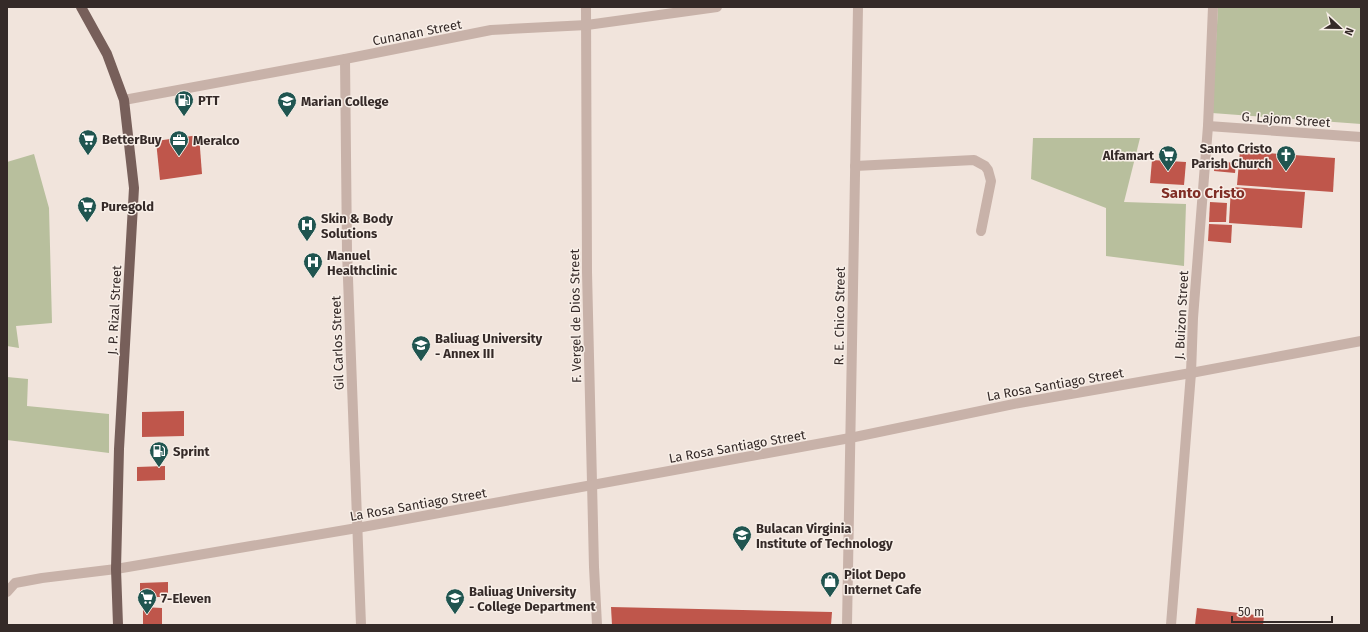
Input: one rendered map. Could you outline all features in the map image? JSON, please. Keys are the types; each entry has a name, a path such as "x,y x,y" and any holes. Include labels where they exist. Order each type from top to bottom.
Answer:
{"main road":[{"name":"J. P. Rizal Street","path":"82,7 107,54 124,100 134,188 119,449 116,569 118,625"}],"street":[{"name":"F. Vergel de Dios Street","path":"586,7 587,272 597,625"},
{"name":"Cunanan Street","path":"124,100 345,60 491,30 587,25 717,7"},
{"name":"R. E. Chico Street","path":"847,625 858,7"},
{"name":"J. Buizon Street","path":"1171,625 1191,373 1193,318 1208,126 1213,7"},
{"name":"Gil Carlos Street","path":"345,60 347,252 361,625"},
{"name":"G. Lajom Street","path":"1208,126 1361,137"},
{"path":"855,166 974,160 985,166 988,170 991,181 981,230"},
{"name":"La Rosa Santiago Street","path":"7,592 15,583 42,578 116,569 592,486 850,438 1019,403 1361,341"}],"green space":[{"path":"1218,7 1361,7 1361,124 1212,113"},
{"path":"1033,138 1140,138 1124,202 1186,204 1184,266 1106,256 1106,208 1031,179"},
{"path":"34,154 49,208 52,323 16,326 19,348 7,346 7,162"},
{"path":"7,377 28,379 27,406 109,414 109,453 7,440"}],"building":[{"name":"Meralco","path":"199,135 202,174 160,180 156,141"},
{"name":"Santo Cristo Parish Church","path":"1240,151 1335,158 1333,192 1237,185"},
{"name":"Alfamart","path":"1152,160 1186,162 1184,185 1150,183"},
{"path":"1215,161 1236,163 1235,173 1214,171"},
{"path":"1231,187 1305,192 1302,228 1229,223"},
{"path":"1210,202 1227,203 1226,222 1209,222"},
{"path":"1209,224 1232,225 1231,243 1208,241"},
{"path":"184,411 184,436 142,437 142,412"},
{"path":"165,466 165,480 137,481 137,467"},
{"path":"168,582 168,597 140,597 140,583"},
{"path":"143,607 162,608 162,625 143,625"},
{"path":"611,607 832,612 831,625 612,625"},
{"path":"1197,608 1264,616 1263,625 1195,625"}],"place":[{"name":"PTT","path":"184,117"},
{"name":"Marian College","path":"287,118"},
{"name":"BetterBuy","path":"88,156"},
{"name":"Meralco","path":"179,157"},
{"name":"Alfamart","path":"1168,172"},
{"name":"Santo Cristo Parish Church","path":"1286,172"},
{"name":"Puregold","path":"87,223"},
{"name":"Skin & Body Solutions","path":"307,242"},
{"name":"Manuel Healthclinic","path":"313,279"},
{"name":"Baliuag University - Annex III","path":"421,362"},
{"name":"Sprint","path":"159,468"},
{"name":"Bulacan Virginia Institute of Technology","path":"742,552"},
{"name":"Pilot Depo Internet Cafe","path":"830,598"},
{"name":"7-Eleven","path":"147,615"},
{"name":"Baliuag University - College Department","path":"455,615"}],"district":[{"name":"Santo Cristo","path":"1203,193"}]}
